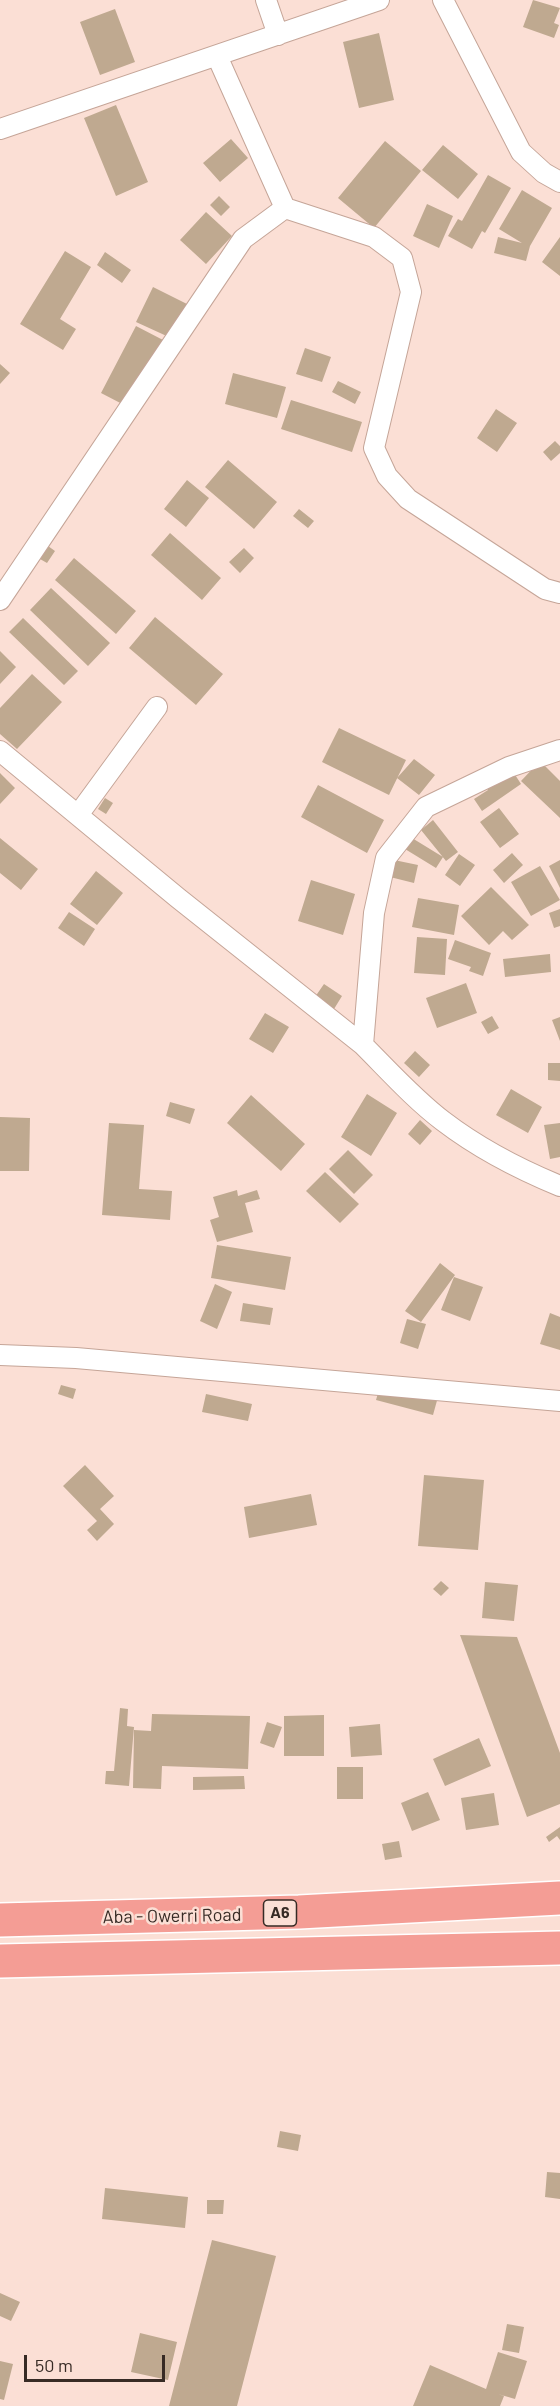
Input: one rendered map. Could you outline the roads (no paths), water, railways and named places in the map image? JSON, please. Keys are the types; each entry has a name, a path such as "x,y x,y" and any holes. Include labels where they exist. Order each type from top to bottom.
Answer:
{"highway":[{"name":"Aba - Owerri Road","path":"0,1920 300,1912 560,1898"},
{"path":"0,1961 560,1948"}],"street":[{"path":"266,0 278,34"},
{"path":"0,129 379,0"},
{"path":"443,0 521,152 544,173 560,182"},
{"path":"217,56 285,208 374,237 402,258 411,292 374,448 387,476 408,499 546,589 560,593"},
{"path":"0,600 243,239 285,208"},
{"path":"78,815 157,707"},
{"path":"363,1045 374,913 386,858 426,807 509,767 560,750"},
{"path":"0,751 363,1045 444,1122 523,1171 560,1186"},
{"path":"0,1356 76,1358 560,1401"}]}
